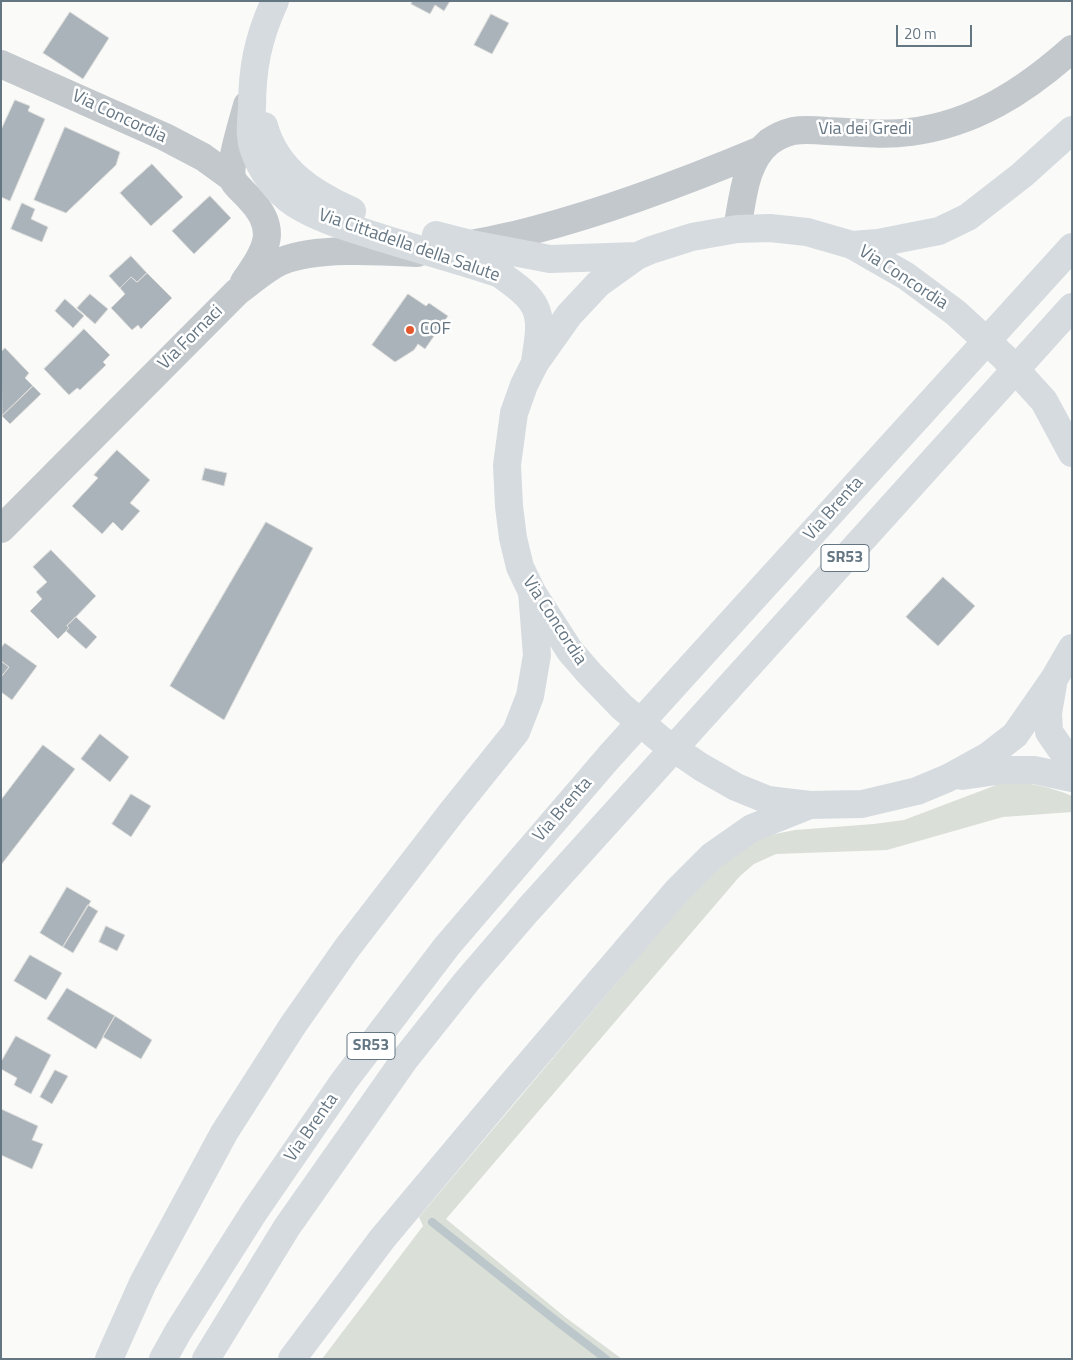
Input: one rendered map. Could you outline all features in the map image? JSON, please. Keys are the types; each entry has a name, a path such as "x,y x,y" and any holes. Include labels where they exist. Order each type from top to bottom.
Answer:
{"main road":[{"name":"Via Cittadella della Salute","path":"275,1 259,44 252,82 251,139 259,163 270,180 294,203 340,225 500,274 520,289 535,306 539,326 535,363"},
{"name":"Via Cittadella della Salute","path":"252,82 272,148 285,167 312,190 329,201 378,220 471,244 550,259 637,256"},
{"path":"852,245 878,243 938,230 968,217 1022,175 1072,130"},
{"name":"Via Concordia","path":"1072,453 1044,401 1004,356 956,313 906,276 852,245 807,232 770,228 737,229 692,237 637,256 598,284 569,315 535,363 524,385 514,413 507,465 513,538 520,567 532,592 570,651 622,707 660,740 736,787 768,800 810,805 862,804 917,790 948,778 988,756 1015,734 1054,678 1072,648"},
{"name":"Via Brenta","path":"163,1359 254,1212 344,1081 447,946 609,757 1072,247"},
{"name":"Via Brenta","path":"206,1359 287,1227 405,1059 467,981 641,785 1072,308"},
{"path":"108,1359 143,1283 224,1133 292,1024 353,940 516,732 530,696 538,655 532,592"},
{"path":"1054,678 1048,713 1049,732 1072,765"},
{"path":"948,778 1004,770 1034,770 1072,778"},
{"path":"292,1359 389,1232 506,1091 676,892 712,856 752,828 810,805"}],"street":[{"name":"Via dei Gredi","path":"737,229 746,181 752,163 761,150 771,141 794,131 908,132 941,126 967,118 1015,94 1072,49"},
{"name":"Via Concordia","path":"1,64 165,137 203,157 232,178 261,212 268,234 261,256 237,292"},
{"path":"232,178 232,166 252,82"},
{"name":"Via dei Gredi","path":"471,244 534,230 616,206 761,150"},
{"name":"Via Fornaci","path":"1,530 237,292 276,264 320,252 431,254"}],"shaded area":[{"path":"1007,781 1040,786 1072,796 1072,812 1003,817 887,850 776,854 754,864 740,876 446,1219 565,1317 622,1359 322,1359 423,1226 419,1217 710,872 747,844 770,835 795,830 904,820"}],"building":[{"path":"413,1 450,1 444,11 435,5 430,14 411,4"},
{"path":"70,12 109,38 83,79 43,53"},
{"path":"491,14 509,23 492,54 474,45"},
{"path":"15,100 30,106 28,111 45,119 10,201 1,197 1,130"},
{"path":"65,127 120,152 116,165 66,213 34,200"},
{"path":"152,164 183,197 151,226 120,193"},
{"path":"210,196 231,218 194,254 172,231"},
{"path":"22,203 35,209 31,219 48,227 42,242 11,229"},
{"path":"131,256 147,273 137,282 131,277 120,288 109,276"},
{"path":"147,273 172,298 141,329 138,325 132,330 111,308 125,294 120,288 131,277 137,282"},
{"path":"90,294 108,309 95,324 77,308"},
{"name":"COF","path":"408,294 426,306 429,303 448,316 425,349 418,344 414,350 395,362 372,345"},
{"path":"65,299 84,316 73,328 55,311"},
{"path":"84,329 110,355 103,362 106,365 80,390 77,388 69,395 44,369"},
{"path":"5,348 29,373 25,378 33,386 2,416 1,352"},
{"path":"33,386 41,394 10,424 2,416"},
{"path":"117,450 150,480 130,503 140,511 122,531 113,522 102,534 72,506 98,478 94,475"},
{"path":"205,468 227,473 224,486 202,480"},
{"path":"266,522 313,548 224,720 170,686"},
{"path":"51,550 96,596 67,626 69,628 58,639 30,611 42,599 36,592 47,582 33,567"},
{"path":"943,577 975,606 938,646 906,617"},
{"path":"76,617 97,637 86,649 66,631 69,628 67,626"},
{"path":"5,643 37,666 12,700 1,692 1,677 9,667 1,661 1,648"},
{"path":"1,661 9,667 1,677"},
{"path":"100,734 129,757 110,782 81,759"},
{"path":"43,745 75,769 1,865 1,800"},
{"path":"131,794 151,806 131,837 112,824"},
{"path":"67,887 91,901 63,947 40,933"},
{"path":"88,905 98,911 73,953 63,947"},
{"path":"106,926 125,935 117,951 99,942"},
{"path":"30,955 62,973 46,1000 14,981"},
{"path":"67,988 115,1016 96,1049 47,1019"},
{"path":"115,1016 152,1040 141,1059 103,1037"},
{"path":"16,1036 51,1055 31,1094 14,1085 17,1078 1,1069 1,1062"},
{"path":"55,1070 68,1076 52,1104 40,1097"},
{"path":"1,1109 38,1126 32,1140 43,1144 32,1169 1,1155"}],"waterway":[{"path":"432,1222 606,1359"}],"place":[{"name":"COF","path":"410,330"}]}
